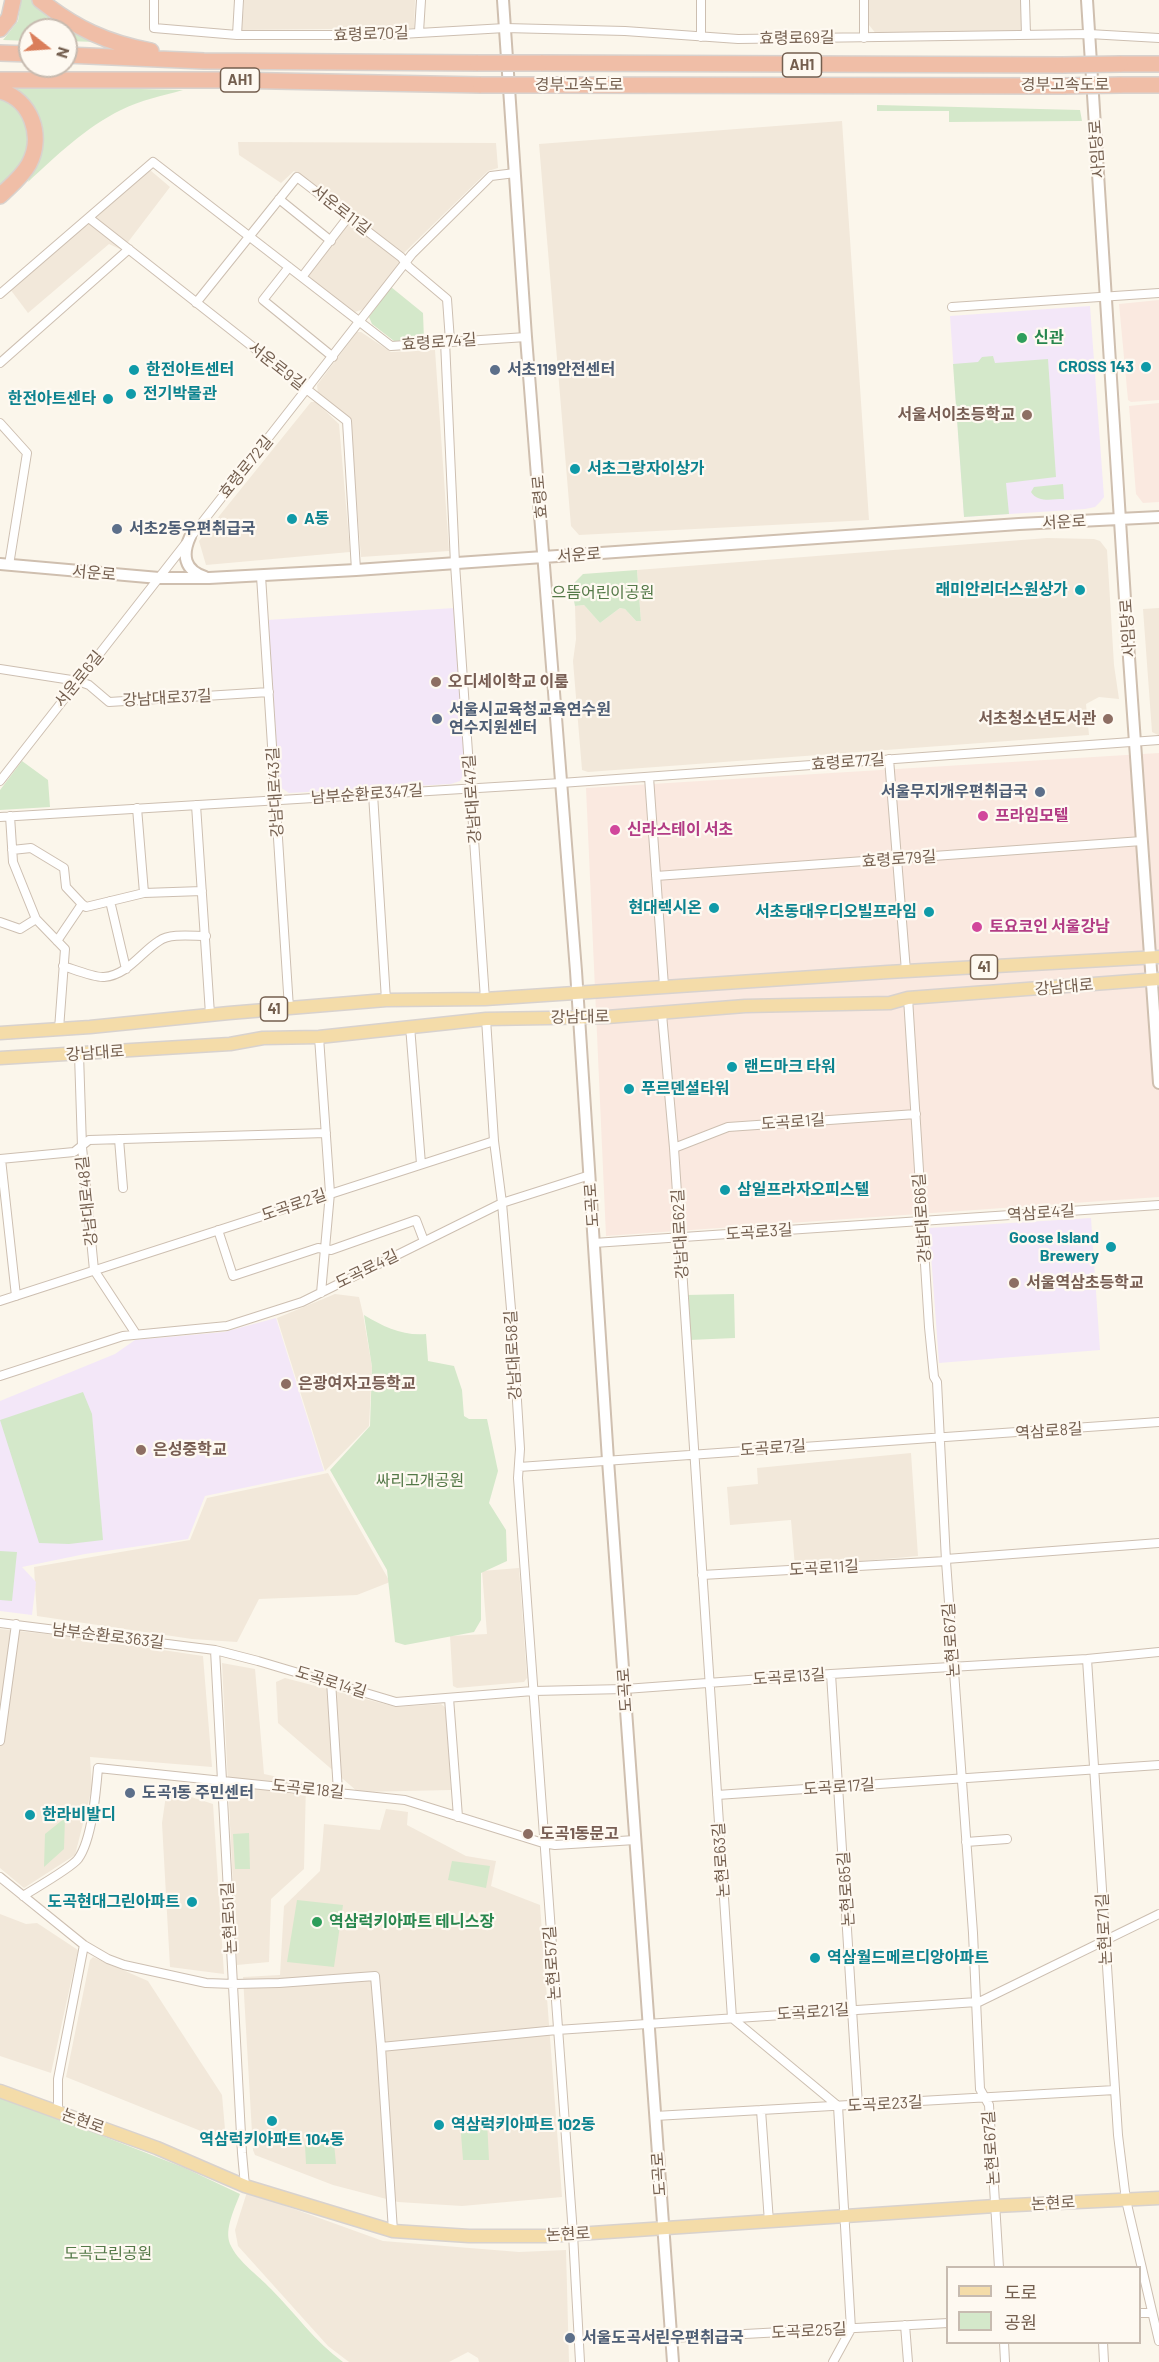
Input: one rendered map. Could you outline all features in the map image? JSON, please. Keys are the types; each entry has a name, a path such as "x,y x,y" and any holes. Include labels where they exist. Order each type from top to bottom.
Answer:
{"highway":[{"path":"0,29 9,18 13,0"},
{"path":"40,0 65,20 104,40 204,61"},
{"path":"0,52 18,53"},
{"name":"경부고속도로","path":"78,56 204,61 1159,64"},
{"name":"경부고속도로","path":"0,80 213,80 481,85 1159,85"},
{"path":"0,91 11,94 27,109 35,136 34,151 28,165 0,196"}],"main road":[{"name":"효령로","path":"503,0 526,337 578,993"},
{"name":"사임당로","path":"1087,0 1135,742 1154,958 1159,1083"},
{"name":"서운로","path":"5,565 159,578 261,576 869,534 1159,518"},
{"path":"190,537 185,550 185,561 195,573 208,578"},
{"name":"강남대로","path":"0,1033 386,1000 485,999 906,971 1154,958"},
{"name":"강남대로","path":"0,1058 230,1044 263,1038 319,1037 486,1019 662,1014 745,1006 890,1003 908,998 1155,979"},
{"name":"도곡로","path":"578,993 608,1460 673,2362"},
{"name":"논현로","path":"0,2091 157,2148 245,2186 393,2231 469,2236 573,2234 995,2206 1159,2198"}],"street":[{"name":"효령로70길","path":"154,0 154,28 237,34 384,35 505,28"},
{"path":"237,34 239,0"},
{"path":"419,32 421,0"},
{"path":"701,0 701,36"},
{"path":"864,0 864,38"},
{"path":"1025,0 1026,35"},
{"name":"효령로69길","path":"505,28 625,31 738,39 1089,34 1159,38"},
{"name":"효령로74길","path":"89,218 153,162 391,346 526,337"},
{"name":"효령로72길","path":"159,578 405,262 491,176 515,173"},
{"name":"서운로11길","path":"196,303 297,177 401,257 447,299 455,564"},
{"path":"279,199 331,241"},
{"path":"302,277 349,216"},
{"path":"0,294 89,218"},
{"name":"서운로9길","path":"89,218 348,421 356,570"},
{"path":"0,363 129,249"},
{"path":"289,267 263,300 333,357"},
{"path":"952,307 1159,293"},
{"path":"0,423 27,453 5,565"},
{"name":"강남대로47길","path":"455,564 485,999"},
{"name":"강남대로43길","path":"261,576 289,1008"},
{"name":"서운로6길","path":"0,781 159,578"},
{"name":"강남대로37길","path":"0,669 78,681 89,685 109,702 269,692"},
{"name":"효령로77길","path":"561,783 1159,740"},
{"path":"889,759 906,971"},
{"path":"649,777 664,986"},
{"name":"남부순환로347길","path":"0,817 561,783"},
{"path":"374,794 386,1000"},
{"path":"196,805 210,1014"},
{"path":"137,808 144,893"},
{"path":"10,816 14,862 36,919 65,949 59,1029"},
{"name":"효령로79길","path":"656,876 1142,841"},
{"path":"12,850 31,848 64,868 66,887 86,907 144,893 202,891"},
{"path":"110,901 126,969"},
{"path":"57,941 82,904"},
{"path":"0,922 20,929 36,919"},
{"path":"63,966 104,978 126,969 144,956 160,939 206,936"},
{"name":"강남대로66길","path":"908,998 929,1327 934,1377 937,1382 939,1437"},
{"name":"강남대로62길","path":"662,1014 674,1148 694,1454"},
{"name":"강남대로58길","path":"486,1019 494,1141 512,1320 518,1478 534,1691"},
{"path":"410,1026 421,1164"},
{"path":"319,1037 330,1192 321,1293"},
{"name":"강남대로48길","path":"79,1054 82,1147 94,1270 136,1334"},
{"name":"도곡로1길","path":"674,1148 728,1126 916,1114"},
{"path":"16,1296 0,1159 74,1152 89,1140 326,1133"},
{"path":"119,1139 123,1188"},
{"name":"도곡로2길","path":"0,1301 330,1192 494,1141"},
{"name":"도곡로4길","path":"0,1376 136,1334 227,1326 302,1302 502,1203 590,1175"},
{"name":"역삼로4길","path":"923,1222 1159,1205"},
{"path":"218,1230 233,1276 318,1248 331,1250 416,1220 424,1241"},
{"name":"도곡로3길","path":"594,1243 923,1222"},
{"name":"역삼로8길","path":"939,1437 1159,1422"},
{"name":"도곡로7길","path":"519,1467 939,1437"},
{"name":"논현로67길","path":"939,1437 977,2003 980,2089 989,2106 999,2266"},
{"name":"논현로63길","path":"694,1454 732,2018"},
{"name":"도곡로11길","path":"702,1575 946,1560 1159,1543"},
{"name":"남부순환로363길","path":"0,1623 215,1650"},
{"path":"0,1741 16,1624"},
{"name":"도곡로14길","path":"215,1650 396,1702 534,1691 625,1689"},
{"name":"논현로51길","path":"215,1650 245,2186"},
{"name":"도곡로13길","path":"625,1689 1087,1659 1159,1652"},
{"name":"논현로71길","path":"1087,1659 1115,2090 1126,2200 1141,2266"},
{"name":"논현로65길","path":"831,1674 854,2010 858,2105"},
{"path":"331,1682 338,1792"},
{"name":"논현로57길","path":"534,1691 580,2362"},
{"path":"449,1698 458,1817"},
{"name":"도곡로17길","path":"717,1795 1159,1765"},
{"name":"도곡로18길","path":"23,1896 78,1860 87,1838 95,1804 98,1768 405,1800 555,1845 635,1840"},
{"path":"966,1842 1007,1839"},
{"path":"0,1877 84,1945 124,1965 206,1983 279,1983 375,1976 393,2231"},
{"path":"977,2003 1159,1914"},
{"path":"58,2112 58,2079 84,1945"},
{"name":"도곡로21길","path":"381,2046 557,2030 977,2003"},
{"path":"732,2018 838,2106 851,2329 833,2362"},
{"name":"도곡로23길","path":"655,2116 1115,2090"},
{"path":"761,2110 769,2222"},
{"name":"논현로71길","path":"1141,2268 1159,2341"},
{"path":"1141,2313 1151,2313"},
{"name":"도곡로25길","path":"671,2338 946,2323"},
{"path":"906,2325 908,2362"},
{"path":"1004,2344 1005,2362"},
{"path":"1103,2344 1104,2362"}],"shaded area":[{"path":"244,0 415,0 414,28 242,30"},
{"path":"869,0 1023,0 1023,32 877,35 869,25"},
{"path":"842,121 869,520 579,535 571,526 539,144"},
{"path":"238,142 496,143 498,168 488,171 404,253 294,171 281,183 239,155"},
{"path":"150,170 170,187 122,250 109,244 28,313 10,289"},
{"path":"348,220 399,257 400,262 364,309 355,312 307,277 307,273"},
{"path":"1159,300 1159,400 1131,402 1128,400 1119,304"},
{"name":"서울서이초등학교","path":"1090,306 1104,497 1095,507 1085,509 964,517 950,316"},
{"path":"357,332 361,332 391,352 435,350 449,551 361,557 350,421 318,394 317,385"},
{"path":"311,402 316,402 339,424 350,552 206,565 199,541"},
{"path":"1159,403 1159,502 1143,503 1136,494 1129,406"},
{"path":"1047,538 1094,539 1100,541 1107,550 1114,665 1119,699 1099,697 1086,704 1089,735 588,772 582,770 573,661 576,639 575,606 584,605 600,623 620,608 625,609 636,621 641,621 637,570"},
{"path":"454,608 467,769 460,781 451,784 289,793 280,787 267,620"},
{"path":"1159,608 1158,735 1152,732 1143,609"},
{"path":"1159,753 1159,1197 606,1236 586,788"},
{"name":"서울역삼초등학교","path":"1091,1218 1100,1350 939,1363 929,1228"},
{"path":"335,1294 359,1297 372,1367 369,1426 325,1471 277,1318"},
{"path":"276,1318 324,1471 205,1496 188,1539 85,1554 22,1567 36,1582 32,1615 0,1611 0,1401 115,1354 135,1340 224,1332"},
{"path":"911,1453 918,1556 795,1567 791,1520 730,1525 727,1487 758,1484 757,1468"},
{"path":"328,1473 390,1582 357,1595 259,1599 237,1642 192,1639 37,1616 34,1567 190,1540 207,1498"},
{"path":"519,1568 527,1678 524,1682 457,1688 453,1686 450,1636 487,1634 482,1571"},
{"path":"0,1629 82,1638 203,1656 212,1767 90,1757 92,1788 75,1855 24,1888 0,1868"},
{"path":"222,1663 255,1669 264,1774 306,1783 304,1869 271,1899 269,1962 237,1965"},
{"path":"285,1678 396,1707 441,1704 446,1708 451,1790 358,1792 278,1723 276,1682"},
{"path":"166,1795 185,1795 213,1804 224,1974 170,1967 162,1823"},
{"path":"386,1809 408,1812 407,1825 466,1856 496,1861 491,1886 540,1905 562,2197 462,2206 398,2202 333,2185 255,2155 243,1977 280,1975 284,1906 320,1871 324,1824 380,1830"},
{"path":"0,1914 26,1924 37,1923 78,1950 51,2073 0,2056"},
{"path":"93,1957 148,1981 222,2095 226,2141 66,2077 90,1960"},
{"path":"247,2192 383,2241 519,2252 566,2250 569,2362 479,2362 478,2358 468,2352 449,2362 349,2362 328,2346 238,2246 235,2230"}],"green space":[{"path":"21,0 33,0 60,18 18,18"},
{"path":"18,21 18,41 3,40"},
{"path":"78,30 97,42 78,41"},
{"path":"13,86 183,90 152,98 108,117 72,143 28,182 41,144 11,91"},
{"path":"0,97 21,112 28,127 29,155 0,190"},
{"path":"877,105 1080,110 1082,121 949,122 949,111 877,111"},
{"path":"391,287 423,313 424,340 394,341 372,324 369,317"},
{"path":"993,356 995,363 1048,359 1056,477 1006,483 1009,514 964,517 953,364 978,362 982,357"},
{"path":"1063,484 1064,499 1041,499 1031,492 1034,487"},
{"name":"으뜸어린이공원","path":"637,570 641,621 636,621 625,609 620,608 600,623 584,605 575,606 571,586 583,574"},
{"path":"22,761 48,780 50,807 0,810 0,790"},
{"path":"734,1294 735,1338 689,1340 686,1295"},
{"name":"싸리고개공원","path":"364,1315 394,1330 409,1334 426,1334 428,1361 454,1366 462,1390 464,1416 469,1419 487,1419 498,1471 489,1503 506,1530 507,1561 481,1573 481,1620 474,1632 405,1645 395,1642 387,1570 330,1470 370,1426 372,1367"},
{"path":"83,1392 92,1414 103,1540 69,1544 39,1543 0,1420"},
{"path":"0,1551 17,1552 12,1601 0,1600"},
{"path":"65,1818 64,1849 44,1867 45,1834"},
{"path":"249,1833 250,1869 235,1869 233,1834"},
{"path":"452,1861 490,1866 486,1888 448,1880"},
{"name":"역삼럭키아파트 테니스장","path":"297,1900 343,1905 334,1967 287,1962"},
{"name":"도곡근린공원","path":"0,2096 185,2168 240,2194 228,2232 234,2251 314,2336 343,2362 0,2362"},
{"path":"487,2120 489,2160 463,2160 460,2121"},
{"path":"334,2143 336,2164 306,2164 305,2145"}],"place":[{"name":"신관","path":"1022,338"},
{"name":"CROSS 143","path":"1146,367"},
{"name":"한전아트센터","path":"134,370"},
{"name":"서초119안전센터","path":"495,370"},
{"name":"전기박물관","path":"131,394"},
{"name":"한전아트센타","path":"108,399"},
{"name":"서울서이초등학교","path":"1027,415"},
{"name":"서초그랑자이상가","path":"575,469"},
{"name":"A동","path":"292,519"},
{"name":"서초2동우편취급국","path":"117,529"},
{"name":"래미안리더스원상가","path":"1080,590"},
{"name":"오디세이학교 이룸","path":"436,682"},
{"name":"서울시교육청교육연수원 연수지원센터","path":"437,719"},
{"name":"서초청소년도서관","path":"1108,719"},
{"name":"서울무지개우편취급국","path":"1040,792"},
{"name":"프라임모텔","path":"983,816"},
{"name":"신라스테이 서초","path":"615,830"},
{"name":"현대렉시온","path":"714,908"},
{"name":"서초동대우디오빌프라임","path":"929,912"},
{"name":"토요코인 서울강남","path":"977,927"},
{"name":"랜드마크 타워","path":"732,1067"},
{"name":"푸르덴셜타워","path":"629,1089"},
{"name":"삼일프라자오피스텔","path":"725,1190"},
{"name":"Goose Island Brewery","path":"1111,1247"},
{"name":"서울역삼초등학교","path":"1014,1283"},
{"name":"은광여자고등학교","path":"286,1384"},
{"name":"은성중학교","path":"141,1450"},
{"name":"도곡1동 주민센터","path":"130,1793"},
{"name":"한라비발디","path":"30,1815"},
{"name":"도곡1동문고","path":"528,1834"},
{"name":"도곡현대그린아파트","path":"192,1902"},
{"name":"역삼럭키아파트 테니스장","path":"317,1922"},
{"name":"역삼월드메르디앙아파트","path":"815,1958"},
{"name":"역삼럭키아파트 104동","path":"272,2121"},
{"name":"역삼럭키아파트 102동","path":"439,2125"},
{"name":"서울도곡서린우편취급국","path":"570,2338"}]}
